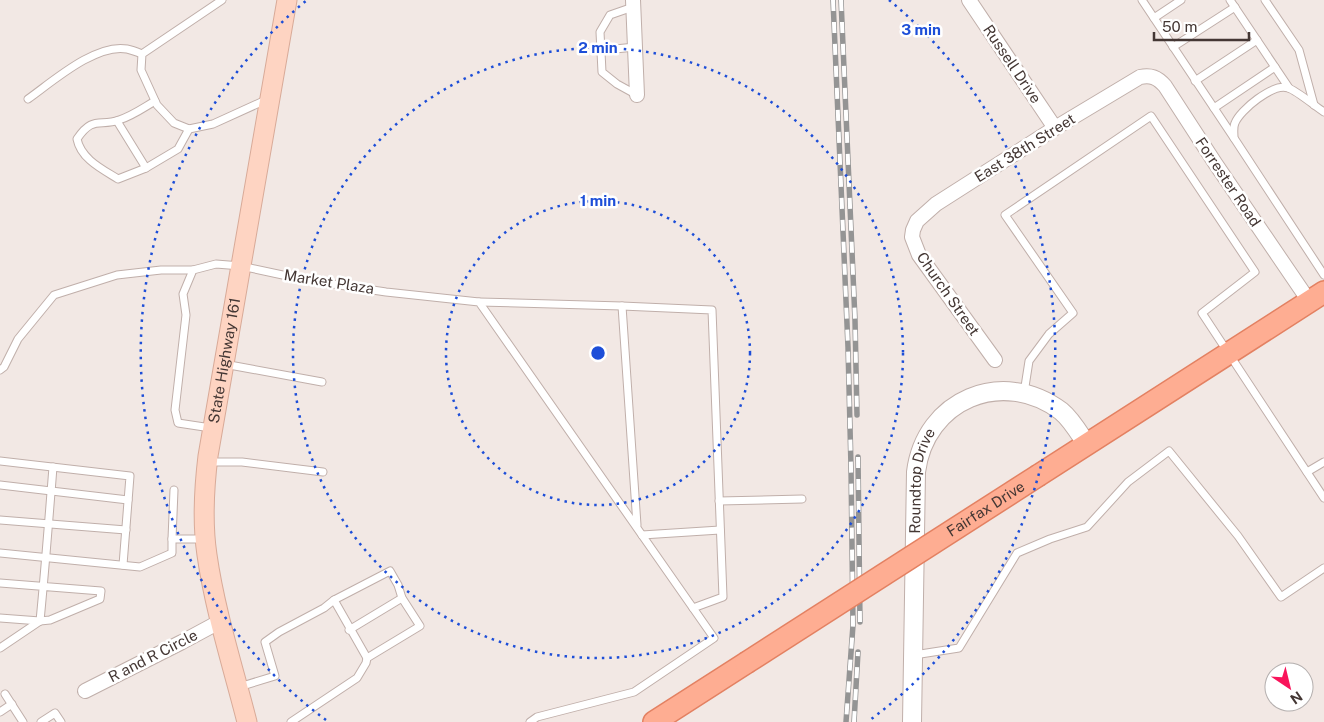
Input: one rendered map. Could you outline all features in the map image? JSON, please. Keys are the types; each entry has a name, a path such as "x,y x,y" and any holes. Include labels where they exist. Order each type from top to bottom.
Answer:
{"main road":[{"name":"State Highway 161","path":"247,722 221,621 207,555 204,492 212,428 287,0"},
{"name":"Fairfax Drive","path":"654,722 1228,353 1319,298"}],"street":[{"name":"Russell Drive","path":"970,0 1055,128"},
{"path":"633,3 638,95"},
{"name":"Forrester Road","path":"1140,77 1153,76 1159,79 1165,86 1215,163 1319,298"},
{"name":"East 38th Street","path":"915,225 936,204 1055,128 1140,77"},
{"name":"Church Street","path":"915,225 912,237 919,254 995,360"},
{"name":"Roundtop Drive","path":"912,722 916,472 918,458 933,426 947,412 972,396 998,391 1024,394 1052,405 1060,411 1069,419 1087,445"},
{"name":"R and R Circle","path":"85,691 221,621"}],"lane":[{"path":"142,54 222,0"},
{"path":"1142,0 1324,275"},
{"path":"1154,18 1181,0"},
{"path":"1230,0 1288,88 1324,112"},
{"path":"1265,0 1299,50 1314,105"},
{"path":"633,3 610,15 600,32 600,47 602,72 638,95"},
{"path":"1173,47 1235,7"},
{"path":"1195,81 1257,40"},
{"path":"600,47 615,49 635,47"},
{"path":"28,99 60,76 104,51 126,48 142,54"},
{"path":"142,54 141,70 157,105 174,123 189,129 214,124 270,98"},
{"path":"1214,108 1275,67"},
{"path":"1234,138 1234,124 1241,113 1277,88 1288,88"},
{"path":"155,100 128,117 116,122 95,122 82,131 77,138 79,145 92,162 118,179 146,168 178,149 189,129"},
{"path":"1024,394 1029,361 1049,334 1073,313 1005,215 1152,116 1255,272 1202,313 1324,498"},
{"path":"116,122 146,168"},
{"name":"Market Plaza","path":"0,370 4,367 18,338 54,295 118,276 161,270 193,270 216,264 241,266 306,280 479,302 712,310 719,500"},
{"path":"193,270 183,294 186,316 175,410 178,423 212,428"},
{"path":"479,302 714,638 634,692 537,717 530,722"},
{"path":"622,306 637,527"},
{"path":"224,364 322,382"},
{"path":"914,656 959,648 1017,553 1086,527 1128,482 1168,451 1238,536 1281,597 1324,568"},
{"path":"0,460 130,476 123,565"},
{"path":"207,462 242,462 323,472"},
{"path":"1307,472 1324,462"},
{"path":"40,621 53,467"},
{"path":"0,485 128,500"},
{"path":"0,554 140,567 172,553 174,490"},
{"path":"693,608 723,596 719,500 802,499"},
{"path":"0,520 126,530"},
{"path":"642,535 720,530"},
{"path":"172,539 206,539"},
{"path":"238,687 275,676 265,642 279,632 324,608 334,600 390,571 398,585 402,598 420,626 367,658 357,678 291,722"},
{"path":"0,583 101,591 100,599 50,620 0,618"},
{"path":"349,630 402,598"},
{"path":"334,600 349,630 367,658"},
{"path":"0,648 40,621"},
{"path":"5,694 24,722"},
{"path":"0,712 12,704"},
{"path":"42,722 55,713 61,722"}],"railway":[{"path":"833,0 848,347 851,467 853,625 846,722"},
{"path":"841,0 855,320 857,415"},
{"path":"858,457 860,622"},
{"path":"854,722 858,652"}]}
